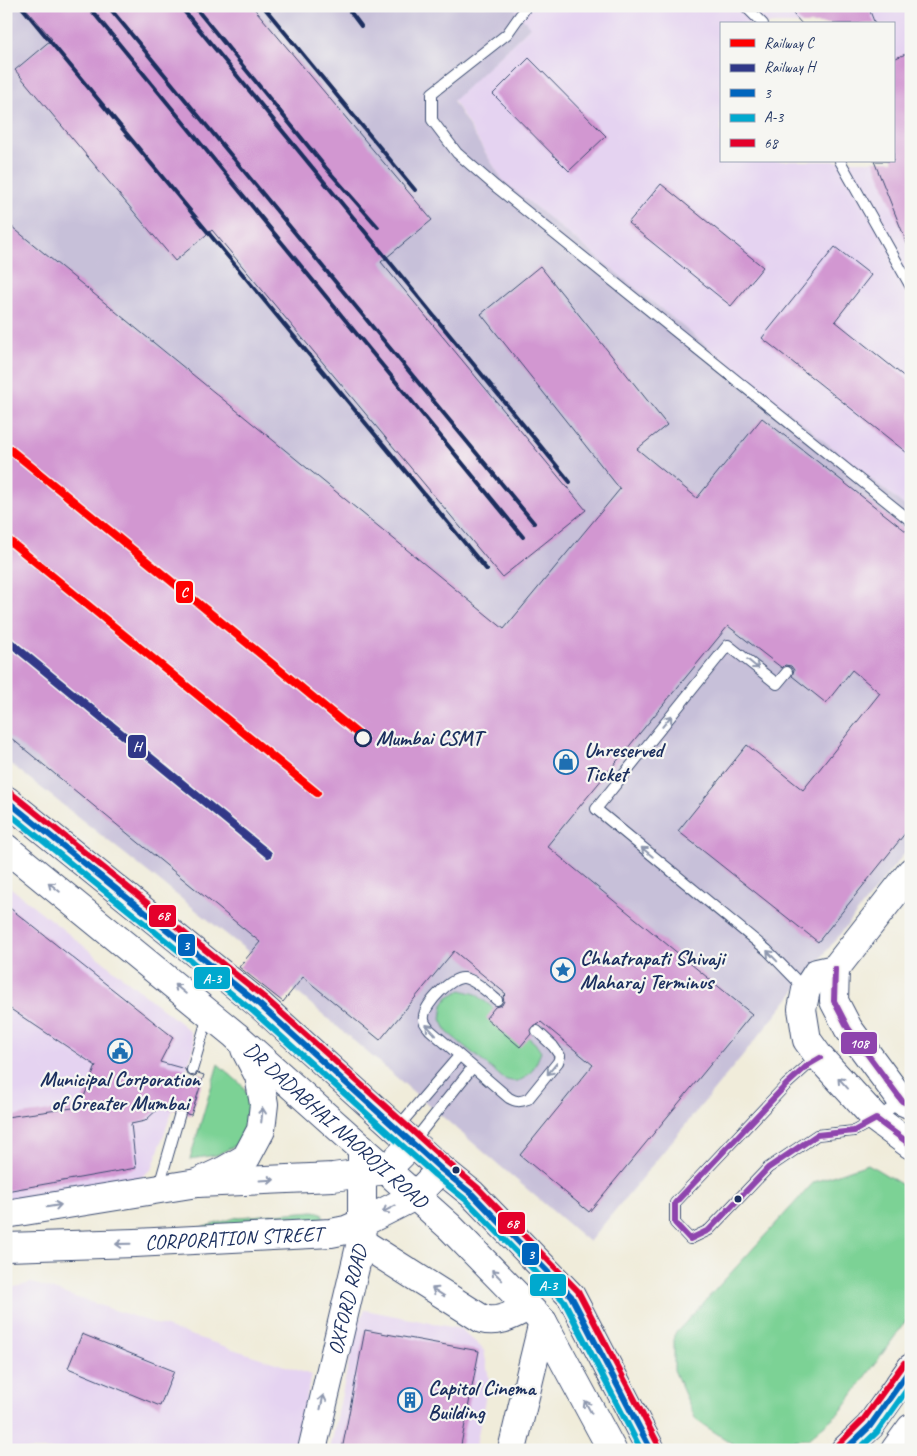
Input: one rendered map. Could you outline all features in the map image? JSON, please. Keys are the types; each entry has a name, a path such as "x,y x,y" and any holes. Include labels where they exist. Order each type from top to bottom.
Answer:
{"main road":[{"name":"DR DADABHAI NAOROJI ROAD","path":"6,800 260,1005 440,1169 472,1194 572,1296 650,1450"},
{"name":"DR DADABHAI NAOROJI ROAD","path":"6,848 235,1035 370,1164 415,1196 450,1227 536,1315 612,1450"},
{"path":"906,1103 848,1028 834,1001 835,970 911,872"},
{"path":"835,970 818,973 806,990 802,1009 808,1040 820,1058 876,1119 911,1145"},
{"path":"198,1183 246,1158 261,1130 264,1104 259,1076 235,1035"},
{"path":"6,1214 198,1183 332,1176 370,1164 405,1136"},
{"name":"OXFORD ROAD","path":"312,1450 362,1233 370,1164"},
{"name":"CORPORATION STREET","path":"6,1247 135,1243 331,1233 346,1230 362,1233 415,1196 440,1169"},
{"path":"362,1233 482,1319 488,1321 536,1315 512,1450"},
{"path":"845,1450 870,1426 911,1368"},
{"path":"895,1450 911,1428"}],"lane":[{"path":"520,6 524,10 507,34 432,92 432,120 457,153 495,186 911,521"},
{"path":"745,6 761,22"},
{"path":"841,162 911,287"},
{"path":"787,672 777,684 728,645 596,810 766,950 806,990"},
{"path":"496,1000 474,982 464,978 456,979 429,1004 424,1014 424,1022 430,1030 508,1098 521,1102 528,1099 558,1062 560,1056 553,1046 537,1031"},
{"path":"192,1070 209,1013"},
{"path":"405,1136 459,1056"},
{"path":"820,1058 808,1064 786,1086 675,1203 675,1223 690,1239 709,1230 768,1168 818,1135 854,1131 906,1103"},
{"path":"405,1136 472,1068"},
{"path":"158,1189 180,1113"}],"shaded area":[{"path":"6,6 513,6 530,27 453,101 503,181 911,511 911,845 775,1016 589,1242 264,964 6,760"},
{"path":"513,6 911,6 911,511 503,181 453,100 529,28"},
{"name":"Municipal Corporation of Greater Mumbai","path":"6,884 189,1030 195,1045 152,1169 133,1183 6,1202"},
{"path":"32,1283 312,1375 294,1450 6,1450 6,1289"},
{"name":"Capitol Cinema Building","path":"365,1310 461,1329 484,1350 489,1379 475,1450 330,1450 357,1324"}],"green space":[{"path":"461,990 476,994 535,1043 541,1052 532,1070 526,1077 515,1081 504,1079 447,1032 441,1019 443,1005 448,997"},
{"path":"218,1064 243,1086 251,1103 249,1125 238,1144 217,1155 190,1159"},
{"path":"868,1164 911,1190 911,1314 841,1411 808,1439 736,1446 696,1420 674,1370 674,1335 814,1182"},
{"path":"314,1211 322,1213 324,1218 319,1223 197,1229 238,1217"}],"building":[{"path":"24,6 252,6 432,220 381,262 586,510 502,577 212,230 175,261 15,70 52,39"},
{"path":"786,6 868,6 874,22 800,22"},
{"path":"911,52 910,251 874,162 894,162 894,59"},
{"path":"529,58 606,136 569,171 493,94"},
{"path":"661,184 763,267 731,306 628,223"},
{"name":"Mumbai CSMT","path":"6,222 504,629 620,489 481,314 540,266 667,425 637,449 697,498 762,418 911,535 911,826 818,942 678,831 747,745 803,790 880,693 852,670 826,703 792,676 794,670 791,666 785,665 782,668 728,626 547,846 752,1014 589,1212 520,1155 593,1065 541,1022 532,1027 530,1030 531,1034 520,1047 486,1018 495,1007 502,1005 503,997 506,994 454,951 380,1040 303,977 283,1002 239,967 260,942 6,734"},
{"path":"835,247 871,275 835,321 911,382 911,456 762,338"},
{"name":"Municipal Corporation of Greater Mumbai","path":"6,905 173,1037 160,1062 185,1069 190,1076 194,1077 198,1073 204,1075 191,1115 187,1114 182,1107 174,1110 161,1106 145,1121 131,1124 136,1168 6,1191 6,1117 80,1107 96,1066 6,1006"},
{"name":"Capitol Cinema Building","path":"365,1330 479,1351 460,1450 342,1450"},
{"path":"82,1334 174,1371 160,1406 68,1368"}],"railway":[{"path":"21,6 487,570"},
{"path":"88,6 523,537"},
{"path":"108,6 534,523"},
{"path":"180,6 570,482"},
{"path":"194,6 326,168 378,227"},
{"path":"263,6 415,190"},
{"path":"346,6 361,26"}],"rail line":[{"name":"C","path":"6,446 363,738"},
{"name":"C","path":"6,538 317,793"},
{"name":"H","path":"6,639 268,854"}],"transit line":[{"name":"68","path":"11,793 265,998 478,1188 578,1291 659,1446"},
{"name":"3","path":"6,800 260,1005 441,1169 472,1194 571,1296 651,1450"},
{"name":"A-3","path":"6,811 254,1012 435,1175 466,1200 564,1301 641,1450"},
{"name":"108","path":"835,969 834,1001 848,1028 902,1101 911,1105"},
{"name":"108","path":"820,1058 808,1065 786,1085 675,1203 675,1223 690,1239 709,1230 768,1168 817,1135 854,1131 876,1119 911,1145"},
{"name":"68","path":"839,1444 863,1420 904,1363"},
{"name":"3","path":"845,1450 870,1426 911,1368"},
{"name":"A-3","path":"858,1450 877,1432 911,1384"}],"place":[{"name":"Mumbai CSMT","path":"363,738"},
{"name":"Unreserved Ticket","path":"566,762"},
{"name":"Chhatrapati Shivaji Maharaj Terminus","path":"563,970"},
{"name":"Municipal Corporation of Greater Mumbai","path":"120,1051"},
{"name":"Capitol Cinema Building","path":"410,1400"}]}
